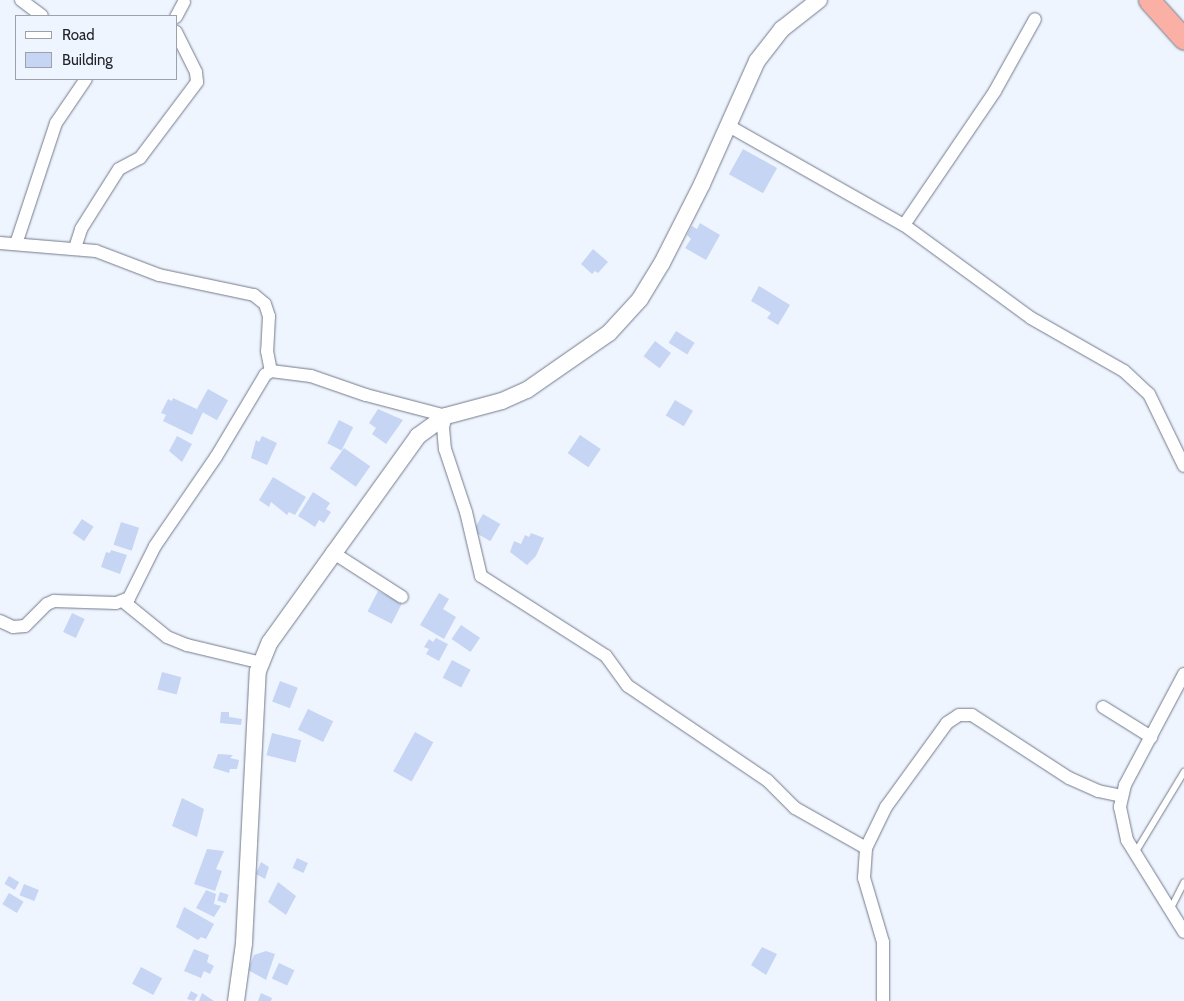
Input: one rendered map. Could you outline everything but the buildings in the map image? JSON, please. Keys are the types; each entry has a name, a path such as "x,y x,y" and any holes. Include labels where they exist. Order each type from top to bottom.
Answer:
{"highway":[{"path":"1149,0 1184,39"}],"street":[{"path":"21,0 41,15"},
{"path":"236,1001 244,943 258,672 270,642 332,552 418,436 446,416 502,401 527,390 608,333 640,299 662,264 757,61 771,41 792,20 819,0"},
{"path":"177,15 184,2"},
{"path":"904,225 995,91 1035,19"},
{"path":"75,248 81,229 119,169 140,158 197,82 196,72 178,36"},
{"path":"16,244 56,124 85,80"},
{"path":"727,126 904,225 1031,318 1138,382 1149,394 1184,466"},
{"path":"0,243 75,248 112,256 159,275 254,295 264,304 269,316 267,351 271,371 155,546 132,594 124,602"},
{"path":"271,371 311,376 366,395 446,416"},
{"path":"446,416 443,432 446,449 466,512 481,576 606,656 628,686 767,780 795,808 866,848"},
{"path":"332,552 402,597"},
{"path":"0,621 13,627 25,626 47,604 54,601 124,602 136,614 174,640 262,663"},
{"path":"1184,674 1121,796 1123,830 1135,854 1184,932"},
{"path":"1103,707 1151,737"},
{"path":"882,1001 883,942 864,878 866,848 886,807 947,723 959,715 972,715 1085,786 1121,796"}],"lane":[{"path":"1135,854 1184,772"},
{"path":"1170,910 1184,882"}]}
